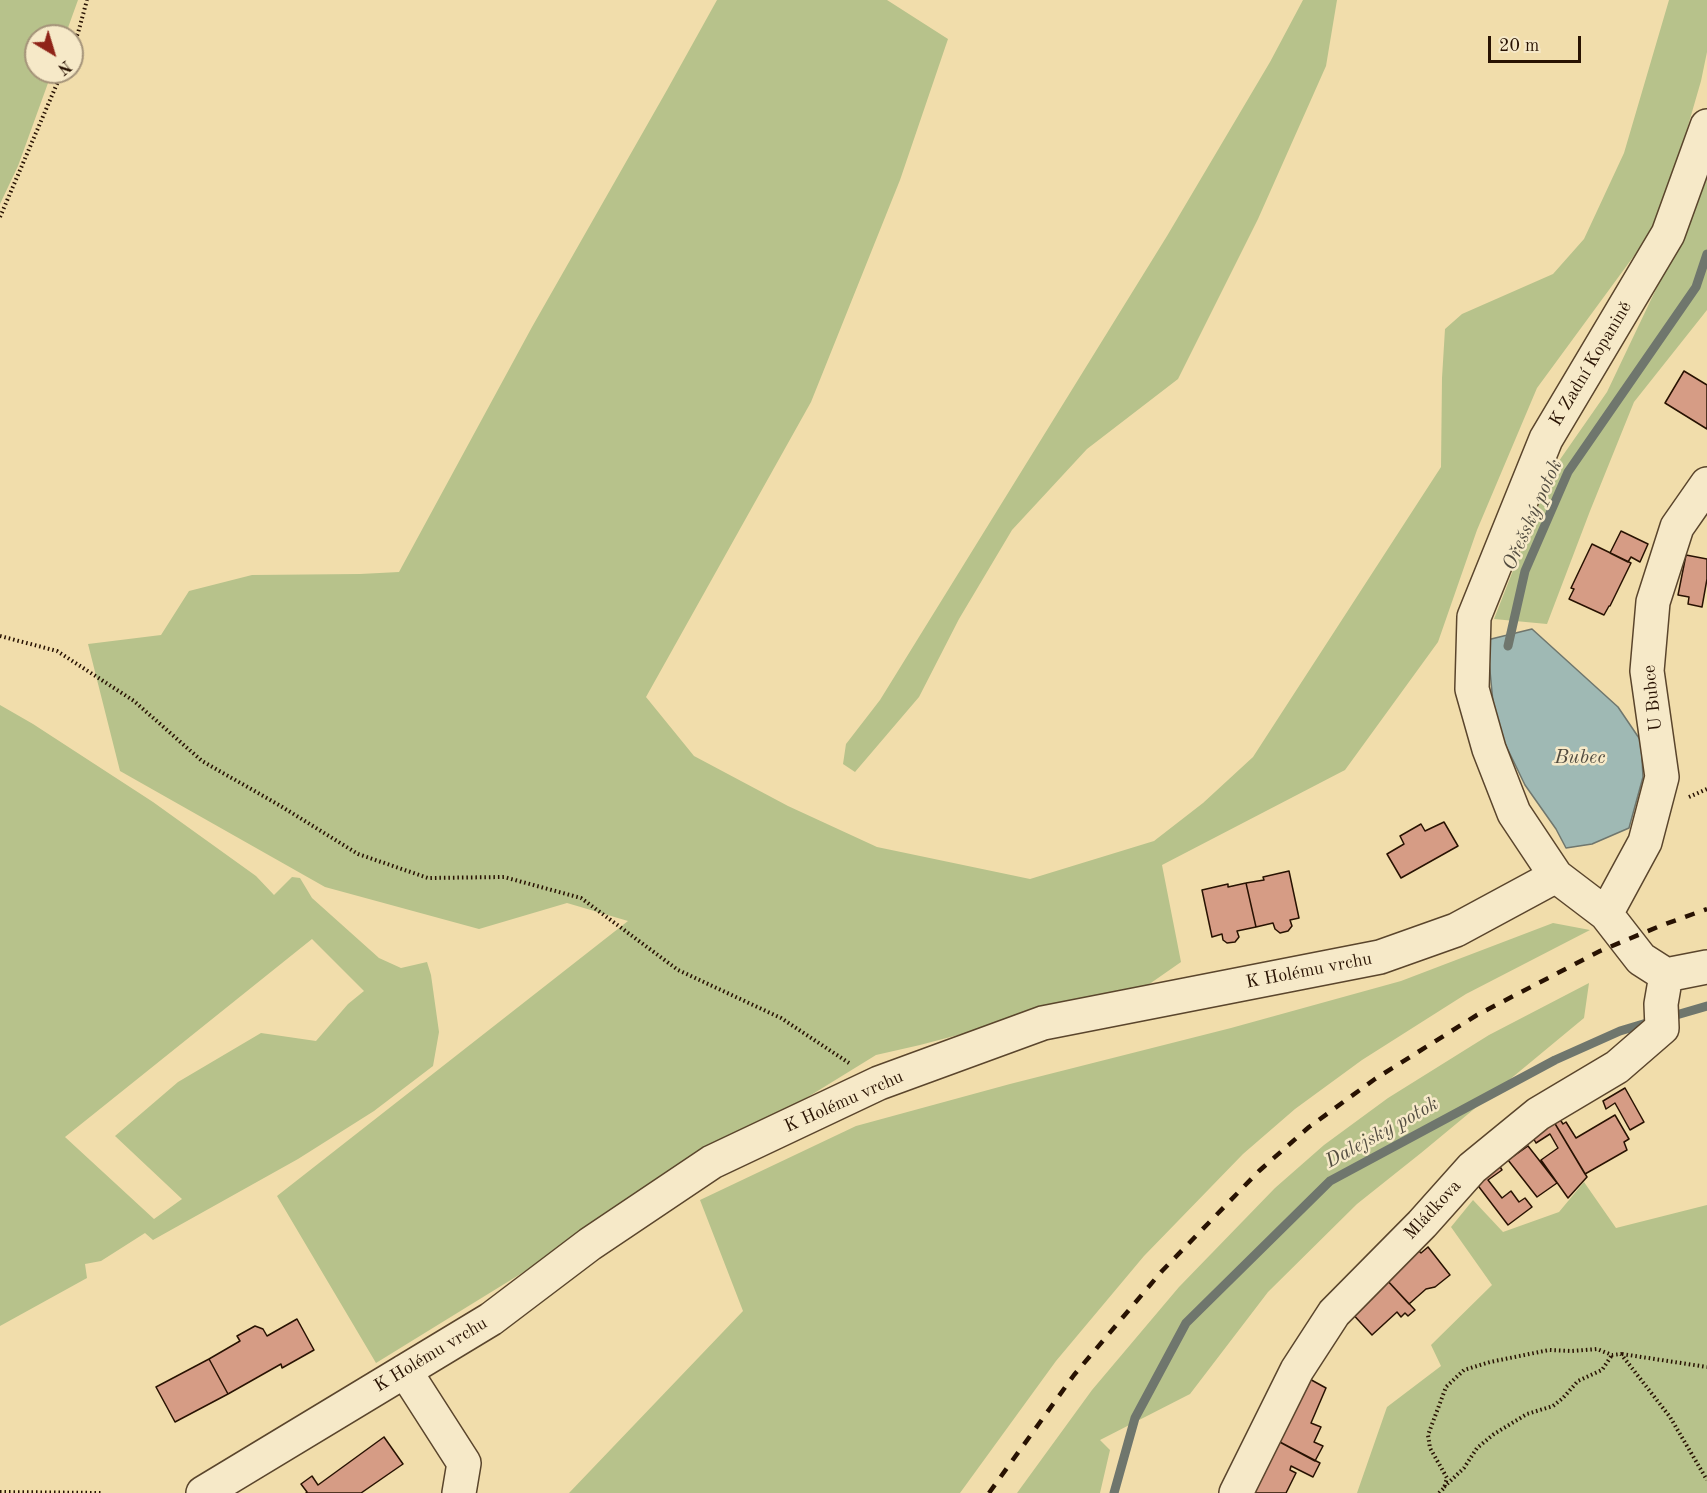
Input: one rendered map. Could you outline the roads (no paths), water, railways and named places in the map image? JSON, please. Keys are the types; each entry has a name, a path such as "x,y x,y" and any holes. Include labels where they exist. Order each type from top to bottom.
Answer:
{"street":[{"name":"K Zadní Kopanině","path":"1663,1003 1641,959 1606,914 1556,876 1514,813 1489,749 1472,689 1474,617 1546,439 1668,234 1707,126"},
{"name":"U Bubce","path":"1606,914 1645,842 1662,777 1647,671 1653,602 1677,527 1707,483"},
{"name":"K Holému vrchu","path":"203,1493 491,1320 590,1244 712,1162 879,1083 1042,1023 1380,957 1456,930 1556,876"},
{"path":"1663,1003 1707,967"},
{"name":"Mládkova","path":"1236,1493 1297,1370 1334,1312 1422,1224 1472,1168 1538,1114 1617,1067 1663,1003"},
{"path":"405,1371 464,1463 459,1493"}],"water":[{"name":"Bubec","path":"1532,629 1618,707 1641,741 1643,777 1629,828 1592,844 1566,848 1556,829 1525,785 1495,723 1487,640"}],"waterway":[{"name":"Ořešský potok","path":"1508,646 1525,571 1568,472 1696,287 1707,254"},
{"name":"Dalejský potok","path":"1666,1018 1707,1006"},
{"name":"Dalejský potok","path":"1114,1493 1135,1418 1186,1323 1330,1181 1555,1060 1620,1031 1650,1022"}],"railway":[{"path":"989,1493 1074,1375 1162,1271 1259,1171 1309,1127 1375,1079 1477,1015 1600,951 1707,909"}]}
